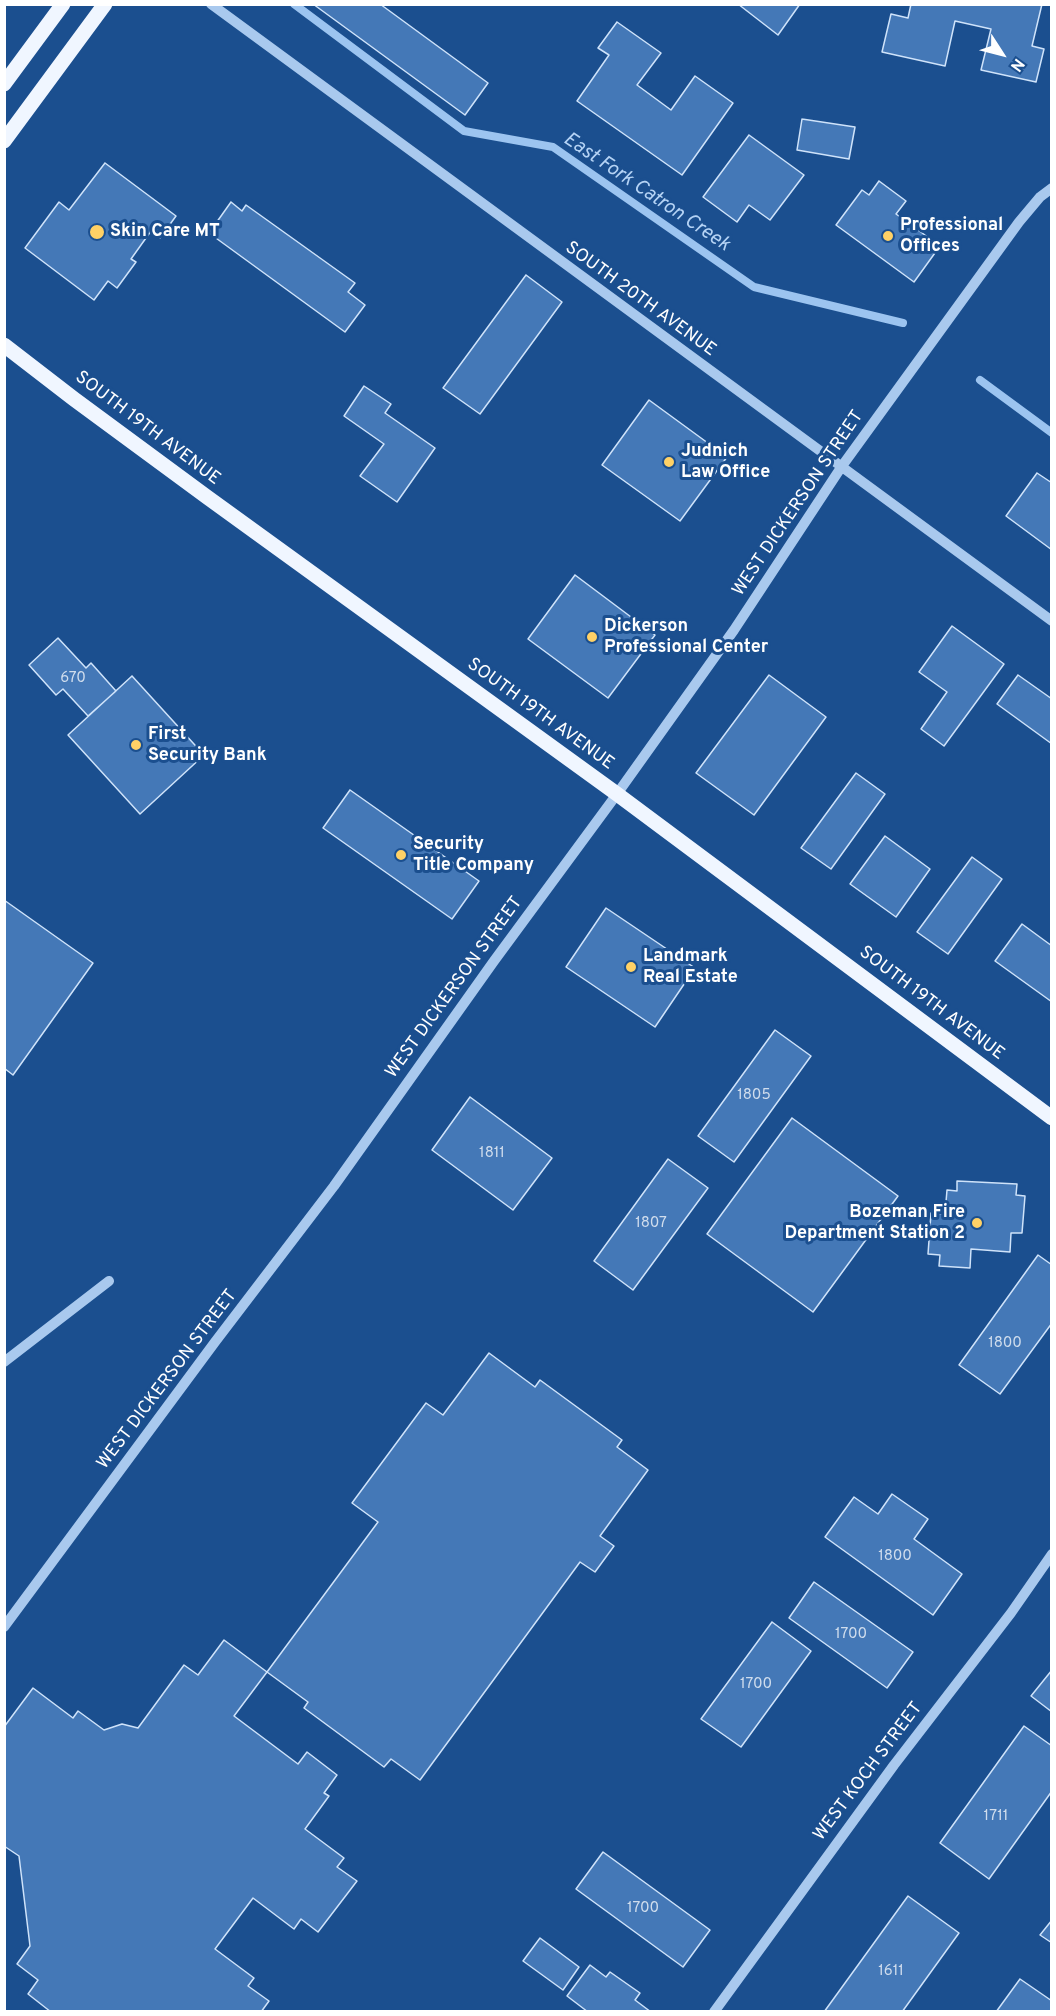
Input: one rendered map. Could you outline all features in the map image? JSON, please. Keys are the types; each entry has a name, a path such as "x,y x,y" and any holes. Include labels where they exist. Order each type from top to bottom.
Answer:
{"main road":[{"path":"4,84 63,4"},
{"path":"4,141 105,4"},
{"name":"SOUTH 19TH AVENUE","path":"4,345 207,497 617,794 1052,1118"}],"street":[{"name":"SOUTH 20TH AVENUE","path":"211,4 1052,621"},
{"name":"WEST DICKERSON STREET","path":"4,1627 215,1342 334,1186 494,961 735,630 842,466 1019,222 1040,197 1052,188"},
{"path":"4,1362 110,1281"},
{"name":"WEST KOCH STREET","path":"714,2012 894,1765 1011,1613 1052,1554"}],"building":[{"path":"313,4 380,4 488,83 465,115"},
{"path":"738,4 800,4 778,35"},
{"path":"911,4 1042,4 1032,46 1044,49 1036,82 981,70 991,29 955,21 945,66 882,52 891,14 908,18"},
{"path":"617,22 661,53 637,85 671,110 695,76 733,103 682,175 577,101 609,55 598,48"},
{"path":"802,119 855,127 849,159 797,150"},
{"path":"749,135 804,175 770,220 749,205 737,222 703,197"},
{"path":"105,163 176,216 160,238 151,231 131,259 136,262 117,288 108,281 94,300 25,248 59,202 69,210"},
{"name":"Professional Offices","path":"879,181 906,201 896,214 940,246 914,282 836,225 862,190 869,195"},
{"path":"231,202 242,211 246,205 355,283 348,292 365,305 345,332 209,233"},
{"path":"526,275 562,302 480,414 443,388"},
{"path":"364,386 391,404 385,413 435,448 397,502 360,476 384,444 344,416"},
{"path":"649,400 727,457 680,521 602,465"},
{"path":"1037,473 1052,483 1052,550 1006,516"},
{"name":"Dickerson Professional Center","path":"575,575 655,635 608,698 528,639"},
{"path":"952,626 1004,664 944,746 921,729 947,692 919,672"},
{"name":"First Security Bank","path":"58,638 86,668 91,663 116,691 88,716 63,689 56,695 29,665"},
{"path":"769,675 826,717 754,815 696,773"},
{"path":"1018,675 1052,699 1052,744 997,704"},
{"name":"First Security Bank","path":"132,676 204,755 140,814 68,735"},
{"path":"856,773 885,794 831,869 801,848"},
{"name":"Security Title Company","path":"350,790 479,881 452,919 323,828"},
{"path":"885,836 930,869 896,917 850,884"},
{"path":"972,857 1002,879 948,954 917,932"},
{"path":"4,900 93,963 13,1075 4,1068"},
{"name":"Landmark Real Estate","path":"606,908 695,968 655,1027 566,967"},
{"path":"1022,924 1052,946 1052,1002 995,961"},
{"path":"775,1030 811,1056 734,1162 698,1136"},
{"path":"470,1097 552,1158 513,1210 432,1150"},
{"path":"792,1118 898,1196 813,1312 707,1234"},
{"path":"668,1159 708,1188 633,1290 594,1261"},
{"name":"Bozeman Fire Department Station 2","path":"957,1181 1017,1184 1016,1195 1025,1196 1022,1233 1011,1233 1010,1252 971,1249 970,1268 939,1266 940,1255 928,1254 931,1213 945,1214 947,1190 957,1191"},
{"path":"1038,1255 1052,1265 1052,1323 1000,1394 959,1365"},
{"path":"489,1353 535,1387 540,1380 622,1440 617,1447 648,1470 600,1536 614,1546 595,1572 580,1562 420,1780 391,1759 384,1767 304,1708 308,1702 267,1672 378,1522 352,1503 426,1403 443,1415"},
{"path":"892,1494 928,1519 914,1539 962,1574 933,1615 825,1537 854,1497 878,1514"},
{"path":"814,1582 913,1652 887,1688 789,1618"},
{"path":"772,1622 811,1651 741,1747 701,1719"},
{"path":"224,1640 267,1672 234,1716 298,1764 307,1752 337,1775 324,1793 329,1796 305,1829 344,1858 337,1867 357,1881 318,1932 301,1919 294,1929 253,1898 215,1949 254,1978 248,1986 269,2001 261,2012 51,2012 28,1994 38,1980 17,1964 30,1946 19,1856 4,1846 4,1727 33,1688 73,1718 78,1711 104,1730 122,1724 138,1728 184,1665 198,1675"},
{"path":"1052,1670 1052,1712 1031,1696"},
{"path":"1024,1726 1052,1746 1052,1791 989,1879 940,1843"},
{"path":"603,1852 710,1930 683,1967 576,1889"},
{"path":"908,1896 959,1933 902,2012 824,2012"},
{"path":"1052,1920 1052,1943 1040,1935"},
{"path":"540,1938 579,1967 563,1990 523,1961"},
{"path":"590,1965 606,1977 610,1972 640,1993 635,2000 651,2012 588,2012 567,1996"},
{"path":"1020,1979 1052,2001 1052,2012 996,2012"}],"waterway":[{"name":"East Fork Catron Creek","path":"294,4 464,131 553,147 754,287 903,323"},
{"name":"East Fork Catron Creek","path":"980,380 1052,433"}],"place":[{"name":"Skin Care MT","path":"97,232"},
{"name":"Professional Offices","path":"888,236"},
{"name":"Judnich Law Office","path":"669,462"},
{"name":"Dickerson Professional Center","path":"592,637"},
{"name":"First Security Bank","path":"136,745"},
{"name":"Security Title Company","path":"401,855"},
{"name":"Landmark Real Estate","path":"631,967"},
{"name":"Bozeman Fire Department Station 2","path":"977,1223"}]}
